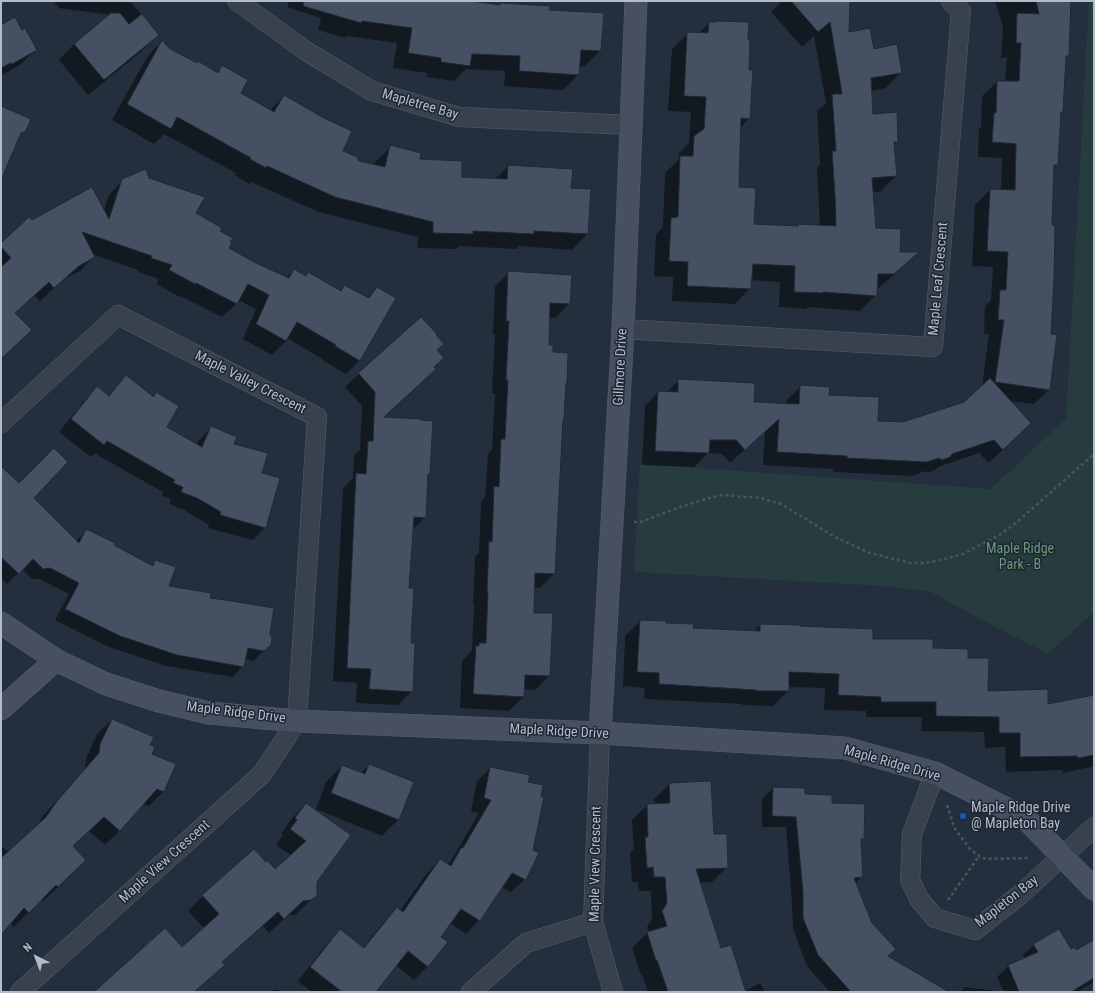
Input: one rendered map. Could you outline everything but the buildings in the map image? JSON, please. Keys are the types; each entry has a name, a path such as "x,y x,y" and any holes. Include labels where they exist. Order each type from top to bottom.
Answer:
{"street":[{"name":"Mapletree Bay","path":"238,1 306,50 372,91 459,117 631,125"},
{"name":"Gillmore Drive","path":"600,733 623,329 636,1"},
{"name":"Maple Leaf Crescent","path":"623,329 933,347 961,11 951,1"},
{"name":"Maple Valley Crescent","path":"1,423 118,315 317,417 297,721"},
{"name":"Maple Ridge Drive","path":"1,623 56,660 106,684 159,701 209,713 297,721 600,733 845,748 935,774 1025,818 1094,889"},
{"path":"1,709 56,660"},
{"name":"Maple View Crescent","path":"20,992 262,774 297,721"},
{"name":"Maple View Crescent","path":"600,733 593,922 613,992"},
{"path":"935,774 912,834 910,880 919,899 935,918"},
{"path":"1062,856 1094,827"},
{"name":"Mapleton Bay","path":"935,918 975,930 1021,894 1062,856"},
{"path":"471,992 526,943 593,922"}],"path":[{"path":"612,522 641,522 680,507 721,495 761,498 780,504 835,537 870,553 911,563 925,563 963,554 1001,534 1017,522 1094,454"},
{"path":"935,774 955,829 970,849 979,856 986,859 1062,856"},
{"path":"935,918 979,856"}],"green space":[{"name":"Maple Ridge Park - B","path":"1089,1 1094,1 1094,612 1048,654 931,592 884,586 634,572 640,464 991,489 1066,418"}],"place":[{"name":"Maple Ridge Drive @ Mapleton Bay","path":"963,816"}]}
